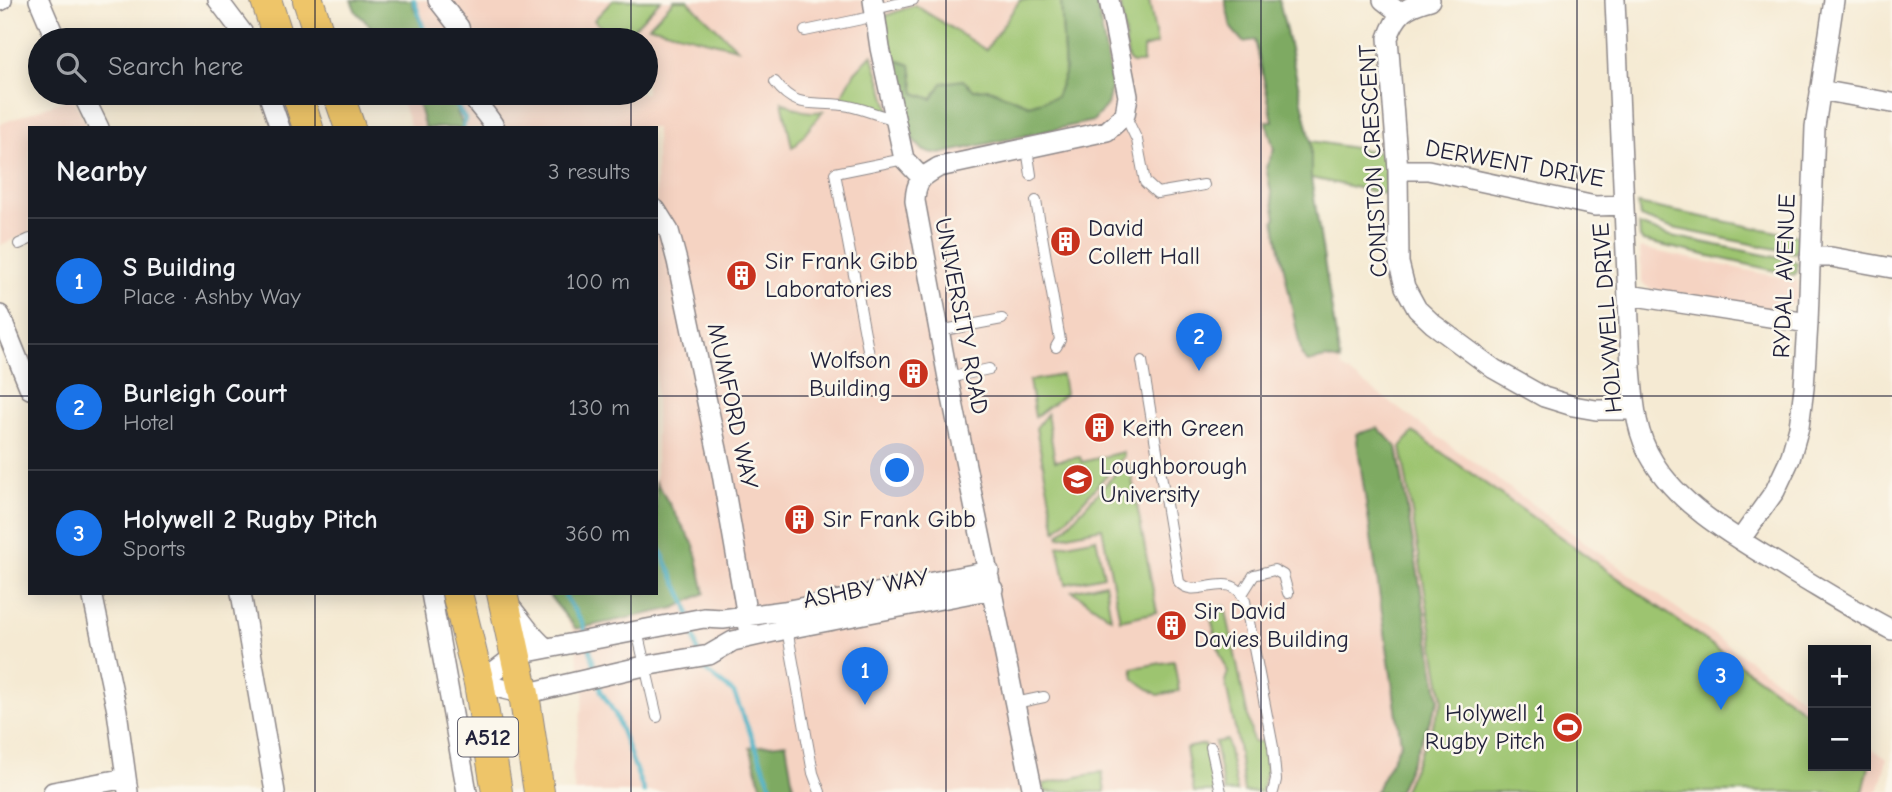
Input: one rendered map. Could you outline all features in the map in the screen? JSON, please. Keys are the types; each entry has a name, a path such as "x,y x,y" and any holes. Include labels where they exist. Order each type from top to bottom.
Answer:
{"main road":[{"path":"266,0 275,28"},
{"path":"308,0 317,28"},
{"path":"301,105 307,126"},
{"path":"342,105 348,126"},
{"name":"A512","path":"457,595 479,683 497,792"},
{"name":"A512","path":"503,596 517,654 539,792"}],"street":[{"path":"39,0 51,28"},
{"path":"218,0 239,28"},
{"path":"438,0 458,28"},
{"path":"875,8 880,48 905,159 922,178 939,167 1107,131 1125,115 1128,96 1109,0"},
{"name":"CONISTON CRESCENT","path":"1383,0 1401,14"},
{"name":"CONISTON CRESCENT","path":"1430,0 1412,5 1401,14 1392,26 1388,38 1398,170 1399,263 1405,287 1423,316 1502,374 1544,397 1596,410 1635,410"},
{"name":"HOLYWELL DRIVE","path":"1615,0 1635,410 1640,436 1652,461 1666,481 1685,499 1740,540 1892,630"},
{"name":"RYDAL AVENUE","path":"1740,540 1775,491 1790,460 1799,427 1808,323 1815,127 1834,0"},
{"path":"1820,90 1892,103"},
{"path":"86,105 98,126"},
{"path":"272,105 279,126"},
{"path":"478,105 494,126"},
{"name":"DERWENT DRIVE","path":"1398,170 1428,170 1595,206 1624,205"},
{"name":"UNIVERSITY ROAD","path":"922,178 916,188 915,201 948,378 1033,792"},
{"name":"MUMFORD WAY","path":"658,213 669,231 677,261 722,468 748,616"},
{"path":"1810,257 1831,257 1892,268"},
{"path":"1629,295 1808,323"},
{"path":"0,315 28,384"},
{"name":"ASHBY WAY","path":"524,694 644,666 709,655 733,641 750,637 785,620 991,580"},
{"path":"53,792 127,785 117,711 92,595"},
{"path":"241,595 275,792"},
{"path":"432,595 467,792"},
{"path":"503,596 535,640 546,648"},
{"path":"748,616 750,637"},
{"name":"ASHBY WAY","path":"517,654 704,618 748,616 785,620"},
{"path":"479,683 517,654"},
{"path":"479,683 524,694"}],"lane":[{"path":"805,31 875,8 913,0"},
{"path":"775,82 784,94 805,104 843,105 895,120"},
{"path":"1125,115 1138,140 1145,182 1157,193 1204,185"},
{"path":"1027,149 1031,175"},
{"path":"869,355 835,173 905,159"},
{"path":"1036,201 1060,340 1056,347"},
{"path":"19,244 28,240"},
{"path":"939,331 1002,319"},
{"path":"1142,361 1179,582 1190,589 1221,584 1242,594"},
{"path":"948,378 989,369"},
{"path":"1273,792 1276,780 1273,747 1242,594 1254,575 1274,570 1283,575 1288,593"},
{"path":"785,620 813,773 820,792"},
{"path":"637,631 657,717"},
{"path":"1015,703 1044,697"},
{"path":"1211,747 1221,792"}],"shaded area":[{"name":"Loughborough University","path":"368,0 1279,0 1311,141 1311,178 1341,367 1808,702 1808,771 1871,771 1871,748 1887,759 1878,792 575,792 572,771 584,693 573,630 551,595 658,595 658,126 410,126 403,105 658,105 658,28 378,28"},
{"path":"51,105 77,105 87,126 28,126 28,234 0,245 0,124"},
{"path":"1640,248 1798,281 1798,298 1781,310 1650,289 1642,283"}],"green space":[{"path":"351,0 411,0 422,28 372,28 356,12"},
{"path":"613,0 661,0 634,28 602,28 594,20"},
{"path":"674,0 687,0 737,48 658,28 649,26"},
{"path":"1020,0 1061,0 1065,74 1057,97 1029,105 989,89 932,99 915,93 899,61 894,67 885,16 915,5 986,50"},
{"path":"1061,0 1096,0 1112,84 1107,105 1093,121 940,154 924,151 913,140 894,67 899,61 911,65 915,93 932,99 942,83 963,80 974,90 989,89 1029,105 1056,97 1065,74"},
{"path":"1120,0 1149,0 1157,44 1143,48 1143,63 1132,63 1128,59"},
{"path":"1225,0 1279,0 1311,141 1311,178 1340,361 1326,358 1308,362 1302,356 1266,167 1274,150 1266,121 1273,121 1255,40 1243,42 1231,28"},
{"path":"872,54 891,114 839,101 855,72"},
{"path":"782,101 802,110 823,111 792,147"},
{"path":"418,105 454,105 463,126 424,126"},
{"path":"1311,141 1385,153 1386,194 1311,178"},
{"path":"1638,204 1798,236 1798,250 1795,253 1668,227 1640,217"},
{"path":"1639,225 1667,235 1794,261 1797,263 1797,272 1794,275 1643,241 1640,238"},
{"path":"1062,375 1065,394 1035,417 1029,381"},
{"path":"1047,414 1055,461 1080,457 1082,462 1123,452 1124,456 1056,531 1036,428"},
{"path":"1378,428 1397,447 1439,700 1398,792 1375,792 1401,743 1356,434"},
{"path":"1413,432 1808,713 1808,771 1868,771 1863,792 1403,792 1443,701 1401,447"},
{"path":"1129,463 1157,612 1120,620 1102,528 1059,535 1124,464"},
{"path":"658,485 694,545 705,593 675,608 576,629 549,595 658,595"},
{"path":"1096,538 1104,576 1066,584 1058,546"},
{"path":"1105,583 1111,618 1072,591"},
{"path":"1225,606 1253,742 1264,741 1266,772 1261,792 1244,792 1237,738 1225,681 1228,672 1220,654 1209,611"},
{"path":"1174,661 1179,691 1158,695 1134,679 1132,668"},
{"path":"1227,740 1237,792 1224,792 1215,742"},
{"path":"786,743 794,792 763,792 750,747"},
{"path":"1205,744 1215,792 1194,792 1186,748"},
{"path":"1102,772 1105,792 1045,792 1043,784"}],"waterway":[{"path":"414,0 423,28"},
{"path":"456,105 465,119 463,126"},
{"path":"658,545 689,615"},
{"path":"565,595 586,634"},
{"path":"692,627 698,653"},
{"path":"589,646 596,671"},
{"path":"700,661 701,667 734,693 770,783 777,792"},
{"path":"599,683 615,714 644,792"}],"place":[{"name":"David Collett Hall","path":"1065,242"},
{"name":"Sir Frank Gibb Laboratories","path":"742,275"},
{"name":"Burleigh Court","path":"1199,371"},
{"name":"Wolfson Building","path":"914,374"},
{"name":"Keith Green","path":"1099,428"},
{"name":"Loughborough University","path":"1077,480"},
{"name":"Sir Frank Gibb","path":"800,519"},
{"name":"Sir David Davies Building","path":"1171,625"},
{"name":"S Building","path":"865,705"},
{"name":"Holywell 2 Rugby Pitch","path":"1721,710"},
{"name":"Holywell 1 Rugby Pitch","path":"1568,727"}]}
